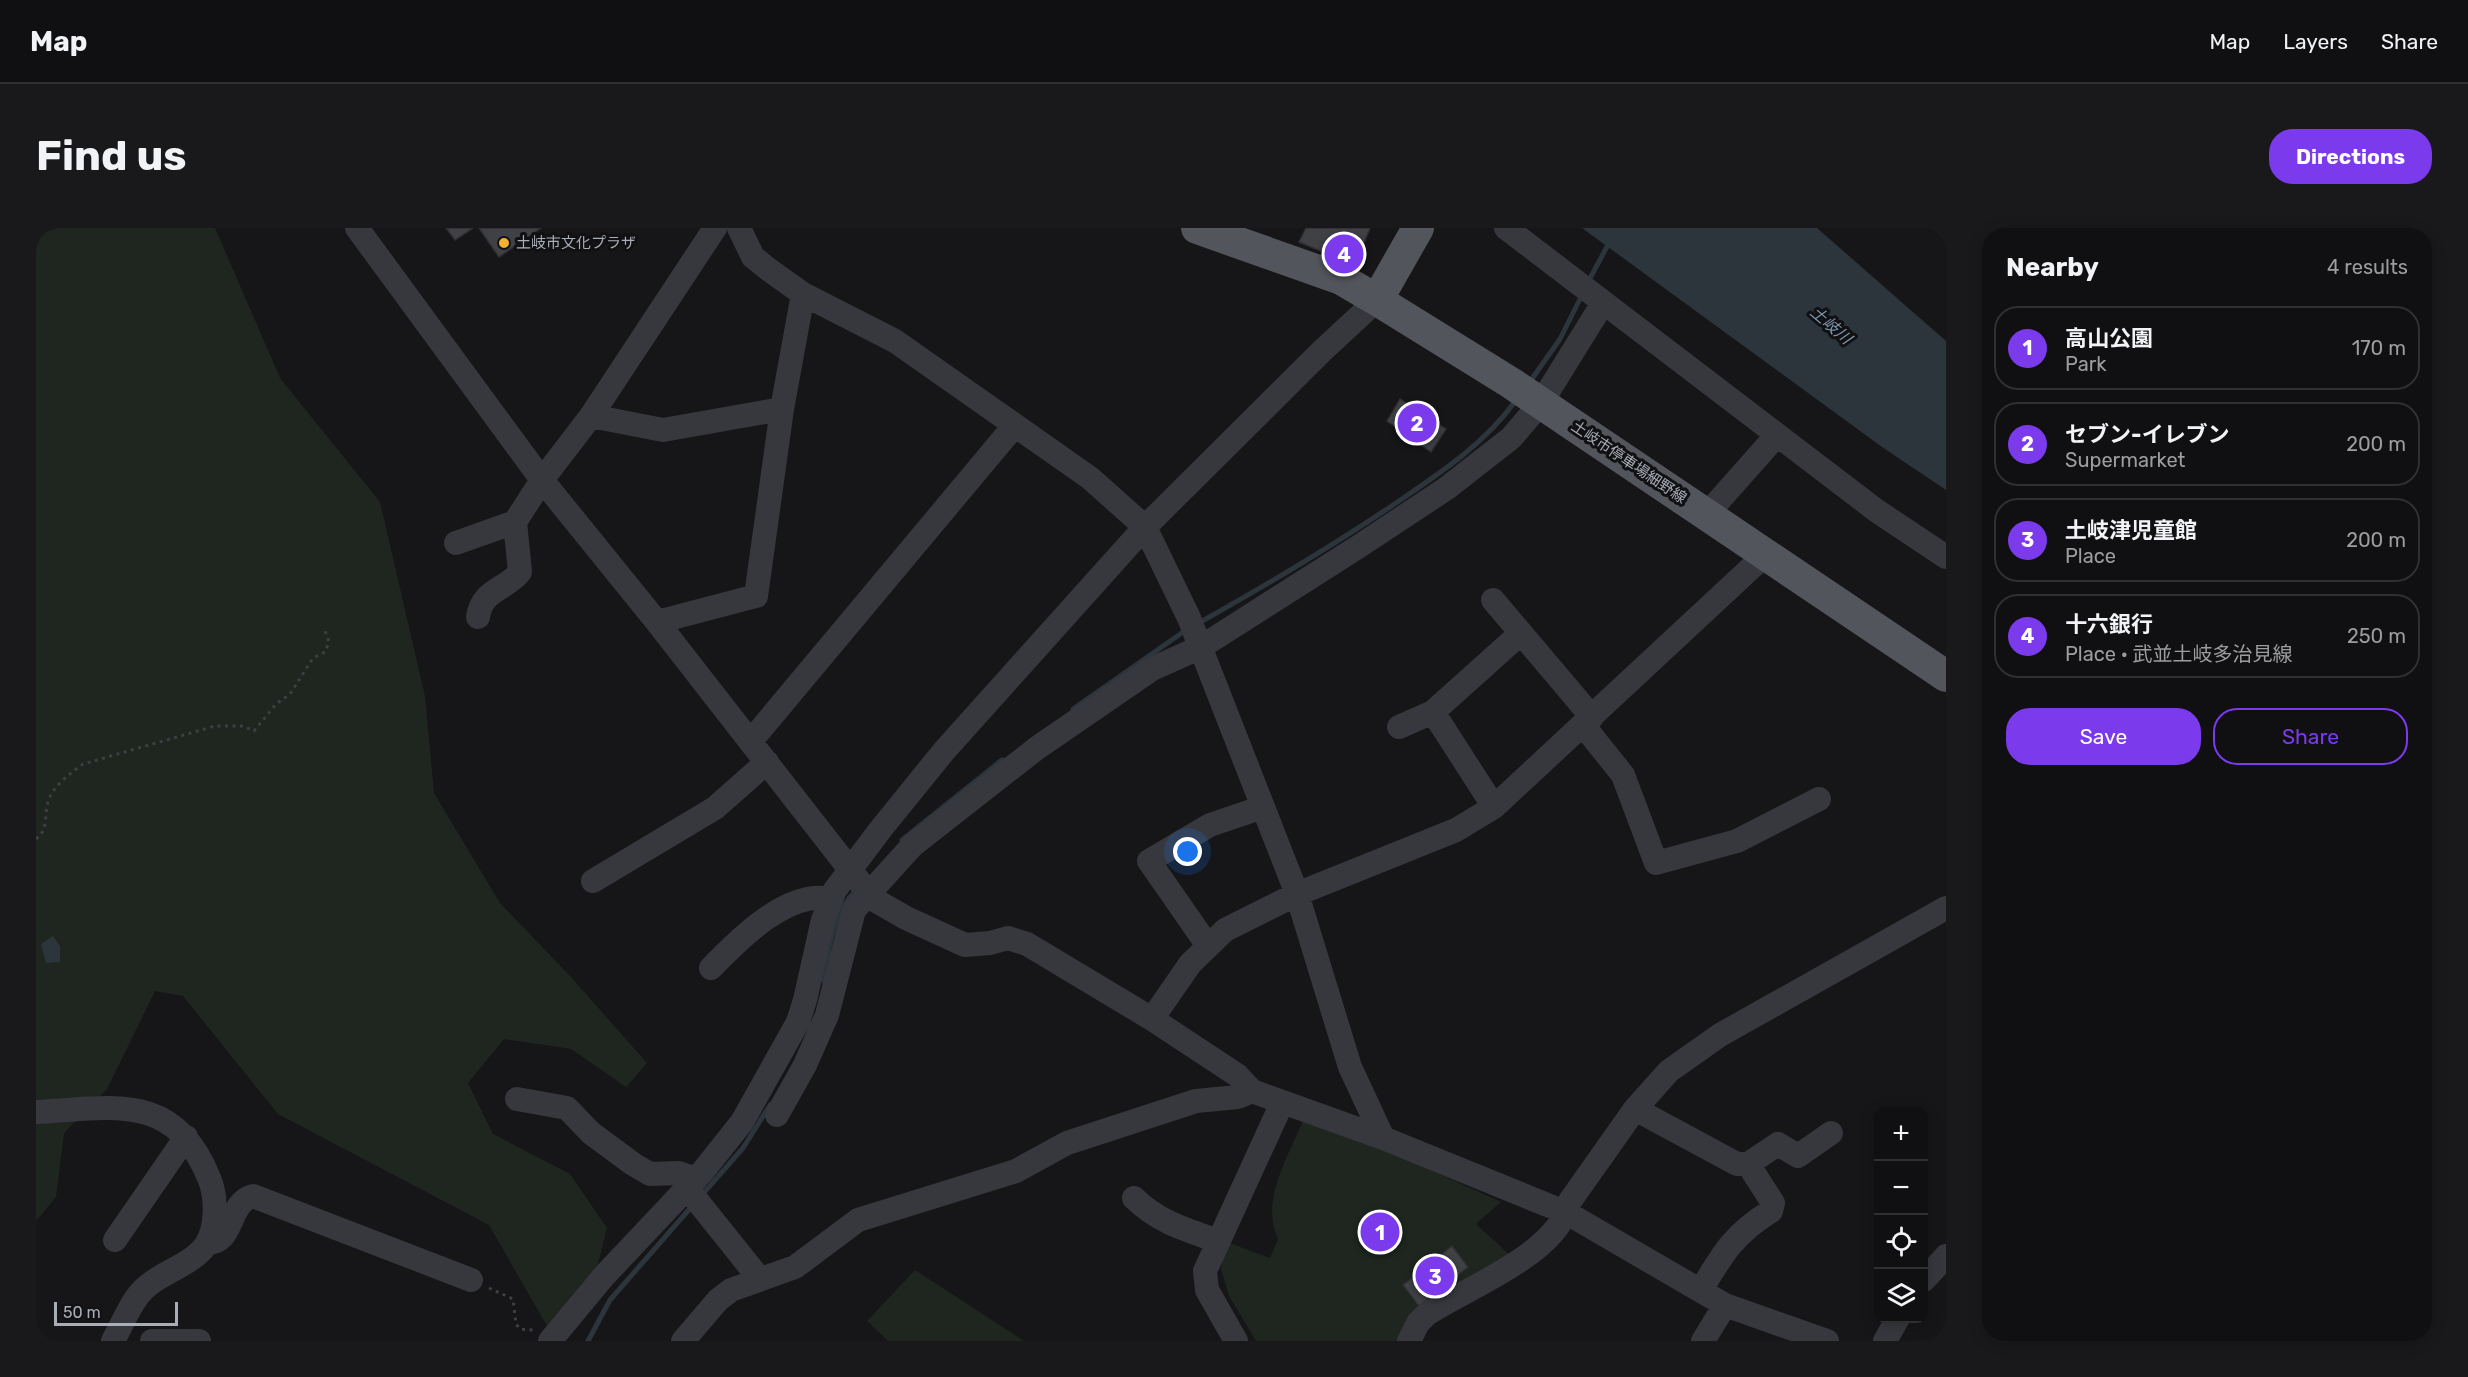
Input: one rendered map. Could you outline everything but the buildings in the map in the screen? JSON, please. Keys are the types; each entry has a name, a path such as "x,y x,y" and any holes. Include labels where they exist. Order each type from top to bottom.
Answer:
{"main road":[{"name":"土岐市停車場細野線","path":"1197,228 1341,279 1377,300 1528,394 1946,676"},
{"path":"1377,300 1418,228"}],"street":[{"path":"357,228 542,480 657,622 873,899 906,918 965,945 990,943 1008,938 1027,944 1152,1019 1237,1075 1252,1091 1383,1138 1568,1214 1725,1305 1827,1341"},
{"path":"456,543 515,522 542,480 591,416 715,228"},
{"path":"739,228 753,257 803,294 895,341 1090,478 1144,527 1196,634 1298,894 1350,1067 1383,1138"},
{"path":"1506,228 1877,511 1946,557"},
{"path":"657,622 756,596 782,409 803,294"},
{"path":"777,1115 806,1065 827,1015 860,883 944,751 1144,527 1377,300"},
{"path":"711,968 757,925 786,907 810,898 831,899 860,883 913,845 1037,748 1152,669 1196,634 1447,488 1511,438 1528,394 1598,300"},
{"path":"591,416 663,430 782,409"},
{"path":"751,741 1015,425"},
{"path":"1707,514 1777,435"},
{"path":"478,617 479,608 487,595 514,580 520,572 515,522"},
{"path":"1152,1019 1190,964 1225,930 1298,894 1456,830 1494,807 1766,554"},
{"path":"1493,600 1521,633 1587,721 1623,775 1656,863 1737,841 1819,799"},
{"path":"1399,727 1433,712 1521,633"},
{"path":"1433,712 1494,807"},
{"path":"593,881 715,808 767,762"},
{"path":"1208,946 1149,861 1210,825 1263,807"},
{"path":"551,1340 603,1277 694,1193 731,1139 780,1057 805,1000 823,920 831,899"},
{"path":"1409,1341 1418,1323 1427,1314 1538,1250 1549,1240 1568,1214 1570,1201 1635,1109 1669,1071 1690,1054 1946,908"},
{"path":"805,1000 827,1015"},
{"path":"684,1341 723,1296 741,1284 795,1267 858,1220 1016,1171 1066,1143 1196,1101 1238,1097 1252,1091"},
{"path":"517,1099 567,1108 591,1133 650,1174 679,1173 759,1278"},
{"path":"1236,1341 1207,1290 1205,1271 1282,1103"},
{"path":"36,1112 138,1109 163,1118 186,1137 204,1164 214,1189 214,1214 207,1243 195,1256 142,1290 113,1341"},
{"path":"1635,1109 1737,1164 1748,1164 1778,1144 1798,1156 1831,1133"},
{"path":"115,1240 186,1137"},
{"path":"1701,1290 1722,1255 1746,1227 1772,1211 1773,1203 1748,1164"},
{"path":"207,1243 215,1243 224,1237 239,1204 253,1196 471,1280"},
{"path":"1134,1198 1145,1209 1167,1222 1218,1241"},
{"path":"1928,1275 1946,1256"},
{"path":"1703,1341 1725,1305"},
{"path":"1885,1341 1895,1323"},
{"path":"152,1341 189,1340"}],"path":[{"path":"36,839 45,829 49,798 68,774 83,764 215,726 243,726 254,731 276,704 290,694 313,657 325,652 329,642 324,628"},
{"path":"471,1280 513,1299 516,1324 520,1329 532,1330 551,1340"}],"shaded area":[{"path":"36,228 215,228 280,378 380,502 425,696 434,793 500,903 571,977 647,1063 626,1087 571,1049 504,1039 468,1083 493,1134 570,1174 607,1228 598,1264 547,1326 489,1225 278,1114 183,996 155,991 107,1089 64,1133 56,1197 36,1221"},
{"path":"1303,1121 1404,1158 1501,1202 1476,1224 1511,1256 1404,1341 1256,1341 1229,1296 1221,1269 1224,1241 1270,1258 1278,1239 1273,1224 1274,1194 1278,1179"},
{"path":"915,1270 1024,1341 888,1341 867,1321"}],"water":[{"name":"土岐川","path":"1582,228 1817,228 1946,341 1946,490 1882,447"},
{"path":"53,936 60,946 60,962 46,963 41,944"}],"waterway":[{"path":"1588,282 1617,228"},
{"path":"1529,383 1560,339 1583,293"},
{"path":"1197,624 1322,551 1429,481 1476,444 1504,416 1516,400"},
{"path":"1073,709 1186,630"},
{"path":"902,840 1002,760"},
{"path":"824,982 837,920 849,898 857,889"},
{"path":"701,1196 743,1148 770,1105"},
{"path":"588,1341 610,1300 693,1205"}],"place":[{"name":"土岐市文化プラザ","path":"504,243"},
{"name":"十六銀行","path":"1344,254"},
{"name":"セブン-イレブン","path":"1417,423"},
{"name":"高山公園","path":"1380,1232"},
{"name":"土岐津児童館","path":"1435,1276"}]}
